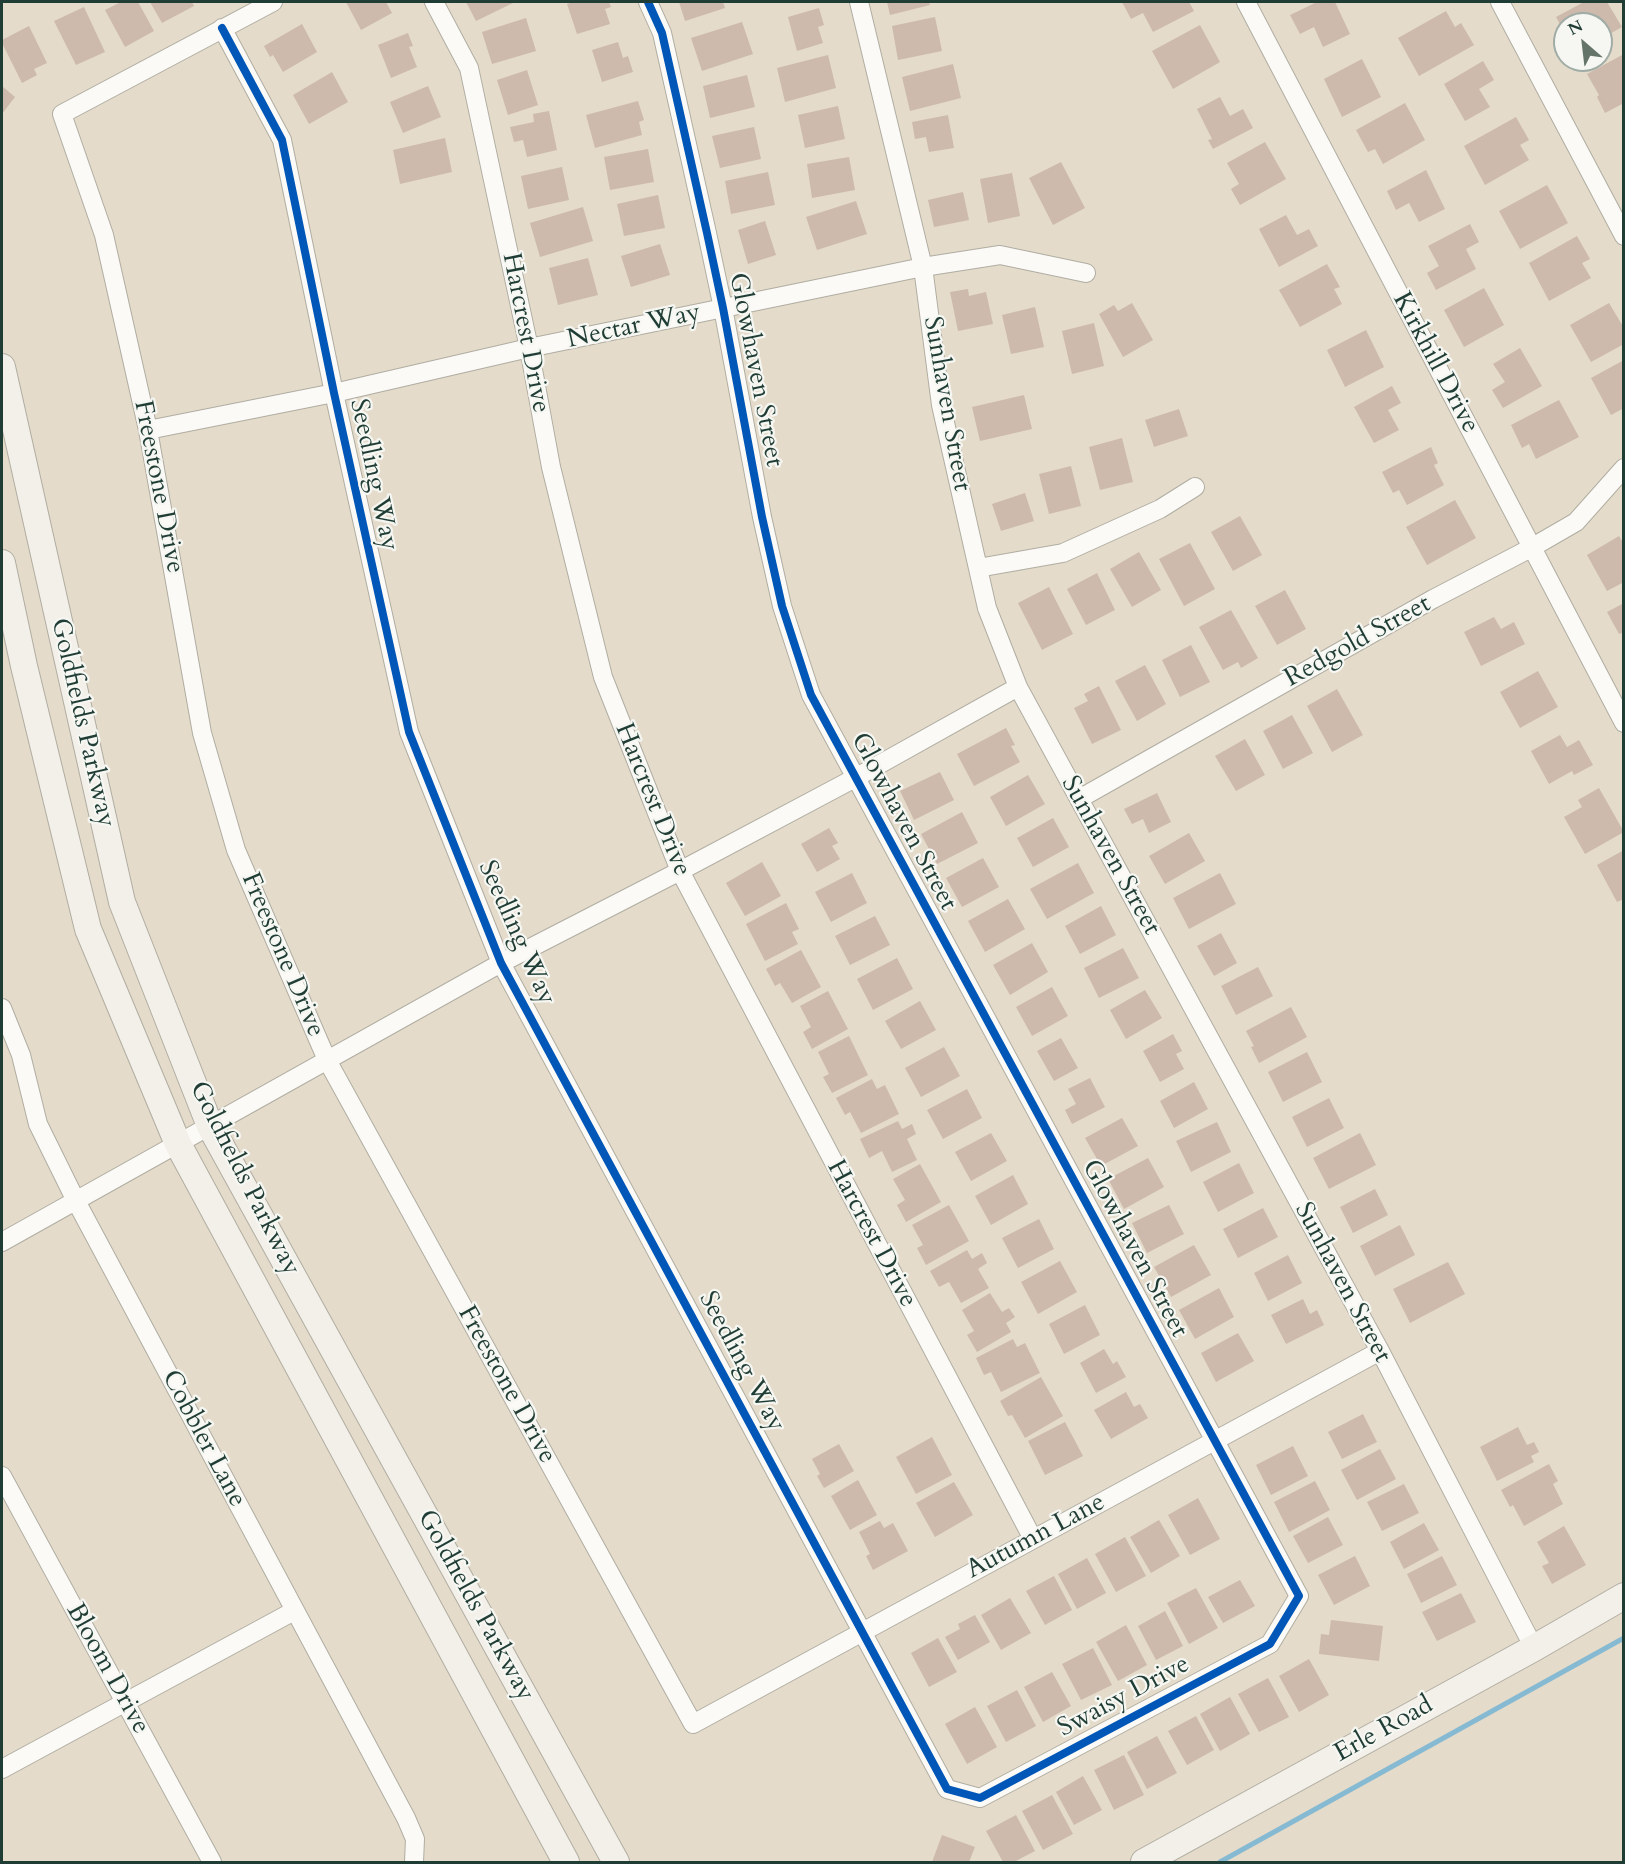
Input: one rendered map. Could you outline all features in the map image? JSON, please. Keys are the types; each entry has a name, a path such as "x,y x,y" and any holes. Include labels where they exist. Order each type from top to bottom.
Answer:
{"main road":[{"name":"Goldfields Parkway","path":"2,367 122,902 210,1126 616,1863"},
{"name":"Goldfields Parkway","path":"2,563 24,666 88,929 178,1144 566,1863"},
{"name":"Erle Road","path":"1144,1863 1534,1648 1623,1596"}],"street":[{"path":"222,28 273,2"},
{"name":"Harcrest Drive","path":"434,2 469,68 529,348 551,467 603,677 680,871 1033,1539"},
{"name":"Glowhaven Street","path":"648,2 662,33 723,309 762,517 782,606 811,695 1299,1596"},
{"name":"Sunhaven Street","path":"859,2 923,267 941,405 987,608 1018,687 1380,1351 1534,1648"},
{"name":"Kirkhill Drive","path":"1246,2 1623,723"},
{"path":"1500,2 1623,236"},
{"name":"Freestone Drive","path":"222,28 62,114 104,235 148,430 202,733 236,850 327,1060 693,1724"},
{"name":"Seedling Way","path":"222,28 282,140 334,393 409,732 501,963 947,1789"},
{"name":"Nectar Way","path":"148,430 334,393 529,348 923,267 1000,255 1086,273"},
{"name":"Redgold Street","path":"1079,799 1434,599 1576,522 1623,468"},
{"path":"978,568 1063,553 1160,508 1195,487"},
{"path":"2,1242 501,963 855,778 1018,687"},
{"name":"Cobbler Lane","path":"2,1008 21,1055 38,1124 76,1201 406,1818 415,1839 414,1863"},
{"name":"Autumn Lane","path":"693,1724 1380,1351"},
{"name":"Bloom Drive","path":"2,1476 212,1863"},
{"name":"Swaisy Drive","path":"947,1789 980,1798 1270,1644 1299,1596"},
{"path":"2,1769 294,1611"}],"building":[{"path":"121,2 138,2 154,31 125,47 105,10"},
{"path":"150,2 192,2 194,6 162,23"},
{"path":"346,2 386,2 392,13 361,30"},
{"path":"466,2 515,2 476,21"},
{"path":"609,2 611,7 605,9 610,24 577,34 567,4"},
{"path":"679,2 723,2 725,8 685,21"},
{"path":"887,2 929,2 930,5 890,15"},
{"path":"1122,2 1189,2 1194,11 1153,32 1143,13 1131,19"},
{"path":"1317,2 1335,2 1350,34 1323,47 1314,27 1300,34 1290,15"},
{"path":"1584,2 1607,2 1613,12 1565,12"},
{"path":"84,7 105,52 76,65 54,21"},
{"path":"819,8 824,25 818,27 823,43 797,51 788,17"},
{"path":"1446,11 1455,27 1461,23 1474,45 1419,76 1398,38"},
{"path":"1613,12 1622,27 1613,32"},
{"path":"935,17 942,51 898,60 892,26"},
{"path":"526,18 536,51 492,64 482,32"},
{"path":"742,22 753,54 702,71 691,38"},
{"path":"302,24 317,52 283,72 273,55 270,57 264,46"},
{"path":"1200,25 1220,62 1173,89 1152,51"},
{"path":"29,26 47,63 34,69 37,75 22,83 2,40"},
{"path":"408,33 413,46 409,47 417,67 391,78 378,45"},
{"path":"618,42 623,58 628,56 633,72 602,82 592,50"},
{"path":"1624,54 1624,103 1605,113 1597,97 1599,95 1587,74 1613,72 1613,60"},
{"path":"828,55 836,88 785,102 777,68"},
{"path":"1362,59 1381,97 1342,117 1324,79"},
{"path":"1483,61 1494,80 1479,89 1490,107 1465,121 1444,84"},
{"path":"953,64 961,98 910,111 902,77"},
{"path":"527,70 538,105 508,115 497,80"},
{"path":"332,72 348,102 309,124 293,95"},
{"path":"747,75 755,107 710,118 703,86"},
{"path":"2,86 15,97 2,114"},
{"path":"428,86 441,117 403,133 390,102"},
{"path":"1220,97 1230,116 1243,109 1253,128 1213,149 1208,140 1212,139 1197,109"},
{"path":"638,101 644,120 639,122 642,135 595,148 586,115"},
{"path":"1405,103 1425,140 1383,164 1375,149 1368,152 1356,130"},
{"path":"838,106 845,139 805,148 798,115"},
{"path":"549,111 557,150 527,157 523,140 514,142 510,127 534,122 533,114"},
{"path":"948,115 954,148 929,152 926,137 915,139 912,122"},
{"path":"1516,117 1529,140 1520,145 1529,160 1485,185 1464,146"},
{"path":"754,127 761,159 720,168 712,136"},
{"path":"445,138 452,172 400,184 393,150"},
{"path":"1265,142 1286,179 1240,205 1231,189 1239,184 1227,163"},
{"path":"648,149 654,182 610,190 604,157"},
{"path":"849,157 855,190 812,198 807,164"},
{"path":"1061,162 1085,208 1053,225 1029,178"},
{"path":"562,167 569,200 528,209 521,176"},
{"path":"1426,170 1445,209 1419,222 1409,203 1396,210 1387,191"},
{"path":"768,172 775,205 731,214 725,181"},
{"path":"1012,173 1020,216 988,223 980,179"},
{"path":"1547,185 1568,223 1520,249 1499,211"},
{"path":"963,192 969,220 934,227 928,200"},
{"path":"658,195 665,228 624,236 617,204"},
{"path":"856,201 867,234 817,250 806,217"},
{"path":"583,207 593,241 540,257 530,223"},
{"path":"1286,215 1297,235 1309,229 1318,246 1279,267 1259,229"},
{"path":"765,221 776,255 748,264 738,230"},
{"path":"1470,224 1479,242 1466,249 1476,269 1436,290 1427,273 1439,266 1428,246"},
{"path":"1577,236 1590,259 1582,263 1591,278 1549,301 1529,263"},
{"path":"660,244 670,275 631,287 621,256"},
{"path":"588,258 598,295 558,305 549,268"},
{"path":"1327,264 1340,287 1334,289 1342,304 1300,327 1279,290"},
{"path":"1484,288 1504,325 1464,347 1444,310"},
{"path":"968,289 969,296 986,292 993,324 958,331 950,292"},
{"path":"1132,303 1153,340 1123,357 1099,314 1114,305 1118,311"},
{"path":"1609,303 1624,328 1624,344 1591,362 1570,325"},
{"path":"1035,307 1044,347 1011,354 1002,315"},
{"path":"1094,323 1104,366 1072,374 1062,331"},
{"path":"1366,330 1384,367 1345,387 1327,350"},
{"path":"1520,348 1542,386 1503,408 1492,390 1505,382 1493,364"},
{"path":"1624,360 1624,408 1611,415 1591,378"},
{"path":"1392,386 1401,403 1388,410 1399,430 1374,443 1354,407"},
{"path":"1024,395 1032,429 980,441 972,407"},
{"path":"1559,400 1579,437 1536,459 1529,444 1522,448 1511,425"},
{"path":"1179,409 1188,436 1154,447 1145,420"},
{"path":"1122,438 1133,482 1100,490 1089,447"},
{"path":"1431,447 1438,463 1434,465 1444,485 1407,505 1399,490 1393,493 1382,472"},
{"path":"1071,466 1081,506 1049,514 1039,474"},
{"path":"1025,493 1034,521 1001,531 992,504"},
{"path":"1455,500 1476,538 1427,565 1406,527"},
{"path":"1240,516 1262,555 1233,571 1211,532"},
{"path":"1619,536 1624,544 1624,582 1607,591 1587,555"},
{"path":"1190,543 1215,589 1184,606 1159,559"},
{"path":"1139,552 1161,590 1132,607 1110,569"},
{"path":"1097,573 1115,610 1086,625 1067,589"},
{"path":"1049,587 1073,634 1042,650 1018,603"},
{"path":"1285,590 1306,629 1277,645 1255,606"},
{"path":"1624,603 1624,632 1619,634 1607,612"},
{"path":"1231,610 1258,658 1241,668 1238,662 1223,670 1199,627"},
{"path":"1494,617 1501,629 1514,622 1525,644 1481,666 1464,632"},
{"path":"1191,645 1210,682 1180,697 1162,660"},
{"path":"1145,665 1166,704 1137,721 1115,681"},
{"path":"1538,671 1558,707 1520,728 1500,692"},
{"path":"1099,686 1121,730 1092,744 1074,708 1088,701 1084,694"},
{"path":"1337,689 1363,735 1332,752 1307,706"},
{"path":"1292,715 1313,753 1283,769 1263,731"},
{"path":"1006,728 1015,745 1011,746 1020,762 974,786 957,754"},
{"path":"1560,735 1567,747 1579,740 1593,765 1574,775 1572,771 1549,784 1531,751"},
{"path":"1245,739 1265,775 1236,791 1215,756"},
{"path":"940,772 954,800 914,820 900,791"},
{"path":"1028,775 1045,804 1006,826 990,797"},
{"path":"1599,788 1624,832 1585,854 1564,817 1582,807 1578,800"},
{"path":"1157,793 1171,822 1149,833 1143,819 1132,824 1124,809"},
{"path":"962,812 978,843 937,864 921,834"},
{"path":"1053,818 1069,847 1033,867 1017,838"},
{"path":"829,828 838,843 832,846 840,859 817,872 801,844"},
{"path":"1189,833 1205,861 1165,884 1149,856"},
{"path":"1624,850 1624,899 1617,902 1597,865"},
{"path":"983,858 999,887 962,907 946,878"},
{"path":"762,862 781,896 745,916 726,883"},
{"path":"1078,863 1094,893 1047,919 1030,889"},
{"path":"852,873 867,903 831,922 815,892"},
{"path":"1220,873 1236,904 1189,929 1173,898"},
{"path":"1008,899 1025,929 985,952 968,921"},
{"path":"786,903 799,929 792,932 798,944 765,961 746,924"},
{"path":"1101,906 1116,935 1080,954 1065,926"},
{"path":"875,916 890,945 850,965 835,936"},
{"path":"1221,933 1237,963 1214,976 1197,946"},
{"path":"1032,943 1048,972 1010,995 993,965"},
{"path":"1123,948 1139,978 1099,998 1084,968"},
{"path":"801,950 821,987 792,1003 780,983 775,986 766,969"},
{"path":"897,958 913,989 873,1010 857,979"},
{"path":"1258,967 1273,996 1236,1015 1221,986"},
{"path":"1052,987 1068,1016 1032,1036 1016,1007"},
{"path":"1145,990 1162,1018 1126,1039 1110,1010"},
{"path":"828,991 848,1029 812,1049 803,1032 811,1027 800,1006"},
{"path":"920,1001 936,1030 901,1049 885,1021"},
{"path":"1291,1007 1307,1037 1259,1063 1246,1031"},
{"path":"1173,1034 1182,1051 1176,1054 1184,1069 1160,1082 1143,1051"},
{"path":"849,1036 868,1075 832,1093 823,1077 829,1074 818,1052"},
{"path":"1061,1038 1078,1068 1054,1081 1037,1051"},
{"path":"944,1047 960,1076 921,1097 905,1068"},
{"path":"1307,1052 1322,1082 1283,1102 1268,1072"},
{"path":"1090,1078 1105,1107 1072,1124 1065,1110 1076,1104 1068,1089"},
{"path":"872,1079 877,1089 885,1085 899,1114 861,1133 850,1112 845,1115 836,1098"},
{"path":"1194,1082 1208,1109 1174,1128 1160,1101"},
{"path":"967,1089 982,1118 943,1139 927,1110"},
{"path":"1329,1098 1344,1128 1307,1147 1292,1117"},
{"path":"1122,1118 1138,1146 1101,1166 1085,1138"},
{"path":"898,1121 902,1129 912,1124 916,1134 907,1139 917,1160 892,1172 882,1151 869,1158 860,1139"},
{"path":"1217,1122 1231,1152 1191,1172 1176,1141"},
{"path":"991,1133 1007,1161 971,1181 955,1152"},
{"path":"1360,1133 1376,1165 1329,1189 1313,1158"},
{"path":"1148,1158 1164,1187 1124,1209 1108,1179"},
{"path":"1239,1163 1254,1193 1218,1212 1203,1182"},
{"path":"920,1164 941,1202 906,1222 897,1205 905,1200 893,1179"},
{"path":"1013,1175 1028,1204 991,1225 975,1196"},
{"path":"1375,1189 1388,1215 1353,1233 1340,1207"},
{"path":"949,1205 969,1241 926,1265 917,1248 923,1245 912,1225"},
{"path":"1169,1205 1184,1234 1147,1253 1132,1223"},
{"path":"1263,1208 1278,1237 1238,1258 1223,1229"},
{"path":"1039,1219 1054,1249 1018,1268 1002,1238"},
{"path":"1400,1225 1415,1255 1375,1276 1360,1246"},
{"path":"1194,1245 1211,1275 1171,1297 1154,1267"},
{"path":"967,1250 972,1259 982,1253 987,1263 978,1269 989,1288 961,1303 949,1282 939,1287 930,1271"},
{"path":"1288,1255 1302,1283 1268,1301 1254,1273"},
{"path":"1060,1261 1077,1292 1038,1314 1021,1282"},
{"path":"1448,1262 1465,1294 1410,1323 1393,1289"},
{"path":"1219,1288 1234,1317 1195,1339 1179,1310"},
{"path":"990,1293 1002,1312 1009,1308 1015,1317 1006,1323 1011,1332 977,1352 967,1335 974,1331 962,1310"},
{"path":"1303,1299 1310,1314 1317,1310 1324,1325 1286,1344 1271,1315"},
{"path":"1085,1305 1100,1335 1064,1354 1049,1324"},
{"path":"1238,1333 1254,1361 1216,1382 1201,1353"},
{"path":"1013,1339 1017,1347 1025,1343 1040,1373 1001,1392 991,1372 984,1375 976,1358"},
{"path":"1104,1349 1113,1364 1117,1361 1126,1377 1096,1393 1080,1363"},
{"path":"1041,1377 1063,1416 1025,1438 1012,1415 1008,1416 1000,1401"},
{"path":"1126,1392 1134,1407 1140,1404 1148,1418 1111,1439 1094,1410"},
{"path":"1363,1414 1377,1442 1342,1459 1328,1432"},
{"path":"1065,1422 1083,1456 1045,1475 1028,1441"},
{"path":"1518,1427 1527,1445 1534,1442 1539,1452 1531,1456 1534,1462 1497,1481 1480,1447"},
{"path":"932,1437 952,1475 916,1494 896,1457"},
{"path":"839,1444 854,1471 824,1488 817,1476 820,1474 812,1459"},
{"path":"1293,1446 1308,1476 1271,1495 1256,1465"},
{"path":"1380,1449 1396,1479 1357,1500 1341,1470"},
{"path":"1549,1464 1558,1481 1553,1484 1563,1504 1524,1526 1513,1505 1510,1507 1501,1490"},
{"path":"858,1480 877,1515 850,1530 831,1496"},
{"path":"1315,1481 1330,1510 1289,1532 1274,1502"},
{"path":"954,1482 973,1515 935,1537 916,1503"},
{"path":"1404,1484 1419,1513 1382,1531 1367,1502"},
{"path":"1198,1498 1220,1539 1190,1555 1168,1515"},
{"path":"1328,1517 1343,1545 1308,1563 1293,1536"},
{"path":"1159,1520 1180,1556 1151,1573 1130,1537"},
{"path":"880,1521 884,1528 893,1523 908,1551 873,1570 866,1556 870,1554 859,1532"},
{"path":"1424,1523 1439,1550 1404,1569 1390,1542"},
{"path":"1564,1526 1586,1565 1552,1584 1542,1566 1549,1563 1537,1542"},
{"path":"1125,1537 1146,1576 1116,1592 1095,1554"},
{"path":"1355,1556 1370,1586 1334,1605 1318,1575"},
{"path":"1442,1556 1457,1585 1421,1603 1407,1574"},
{"path":"1087,1558 1106,1593 1077,1609 1058,1574"},
{"path":"1054,1576 1072,1610 1045,1625 1026,1591"},
{"path":"1240,1580 1255,1606 1223,1623 1208,1597"},
{"path":"1196,1588 1218,1628 1189,1644 1167,1603"},
{"path":"1461,1593 1476,1622 1437,1641 1422,1612"},
{"path":"1010,1598 1031,1633 1001,1650 981,1615"},
{"path":"1165,1611 1183,1646 1156,1660 1138,1626"},
{"path":"975,1615 990,1642 958,1660 945,1637 960,1629 958,1624"},
{"path":"1331,1620 1383,1626 1379,1661 1319,1654 1321,1634 1329,1635"},
{"path":"1126,1625 1147,1665 1118,1681 1096,1642"},
{"path":"938,1638 957,1672 929,1687 911,1653"},
{"path":"1093,1648 1112,1685 1081,1700 1062,1664"},
{"path":"1309,1659 1329,1695 1299,1712 1279,1676"},
{"path":"1052,1672 1071,1706 1043,1722 1024,1687"},
{"path":"1268,1678 1289,1717 1259,1732 1238,1694"},
{"path":"1017,1690 1036,1726 1006,1742 987,1706"},
{"path":"1230,1697 1250,1734 1220,1751 1200,1714"},
{"path":"975,1707 997,1747 967,1764 945,1724"},
{"path":"1196,1716 1214,1750 1187,1765 1168,1731"},
{"path":"1157,1736 1177,1773 1147,1789 1127,1752"},
{"path":"1124,1755 1144,1795 1114,1810 1094,1770"},
{"path":"1083,1776 1102,1810 1074,1825 1056,1792"},
{"path":"1052,1795 1073,1834 1043,1850 1022,1811"},
{"path":"1016,1815 1035,1851 1014,1862 1003,1862 986,1831"},
{"path":"942,1835 975,1847 969,1862 932,1862"}],"waterway":[{"path":"1220,1862 1624,1638"}],"cycle path":[{"path":"222,28 282,140 334,393 409,732 501,963 947,1789 980,1798 1270,1644 1299,1596 811,695 782,606 762,517 707,233 662,33 648,2"}]}
